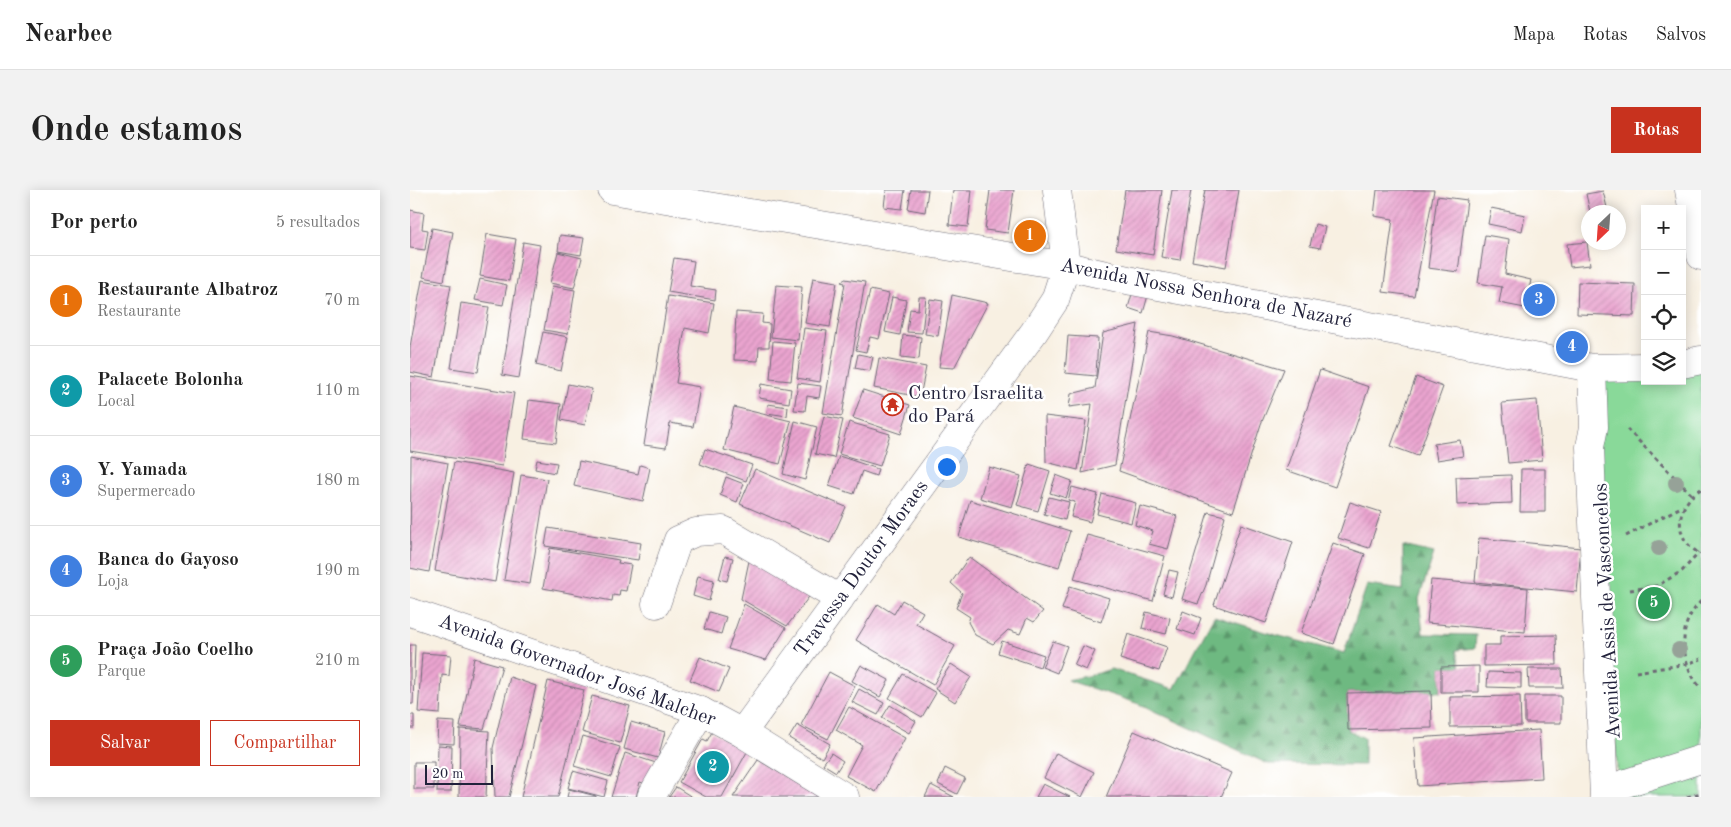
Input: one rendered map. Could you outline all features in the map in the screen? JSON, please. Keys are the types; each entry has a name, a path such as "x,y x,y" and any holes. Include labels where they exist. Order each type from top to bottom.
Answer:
{"main road":[{"name":"Avenida Nossa Senhora de Nazaré","path":"612,190 716,199 1066,266 1132,281 1592,368 1641,367"},
{"name":"Travessa Doutor Moraes","path":"742,733 1034,332 1055,300 1066,266 1057,190"},
{"path":"1689,190 1701,256"},
{"path":"1686,363 1701,360"},
{"name":"Avenida Assis de Vasconcelos","path":"1592,368 1594,426 1590,447 1614,793"},
{"path":"656,604 678,540 696,532 723,530 840,599"},
{"name":"Avenida Governador José Malcher","path":"410,612 701,711 742,733 845,797"},
{"path":"651,797 701,711"},
{"path":"1614,793 1701,758"}],"path":[{"path":"1627,429 1692,495"},
{"path":"1630,590 1657,586 1682,571 1700,554 1688,545 1682,533 1680,519 1684,506 1692,495 1701,489"},
{"path":"1626,536 1684,506"},
{"path":"1701,601 1690,615 1684,639 1686,664 1701,688"},
{"path":"1636,672 1686,664 1701,659"},
{"path":"1687,797 1701,793"}],"green space":[{"path":"1701,360 1701,797 1619,797 1592,368 1641,367 1641,385 1686,385 1686,363"},
{"path":"1403,546 1434,553 1419,599 1423,634 1476,635 1475,648 1456,650 1460,667 1441,667 1441,692 1347,693 1348,730 1364,738 1364,765 1268,764 1139,704 1067,680 1111,669 1174,689 1214,616 1344,653 1367,585 1403,590"}],"building":[{"path":"886,190 905,190 902,209 884,207"},
{"path":"911,190 928,190 925,212 908,209"},
{"path":"953,190 972,190 968,227 949,225"},
{"path":"990,190 1014,190 1008,233 985,230"},
{"path":"1125,190 1162,190 1153,255 1116,249"},
{"path":"1172,190 1191,190 1180,260 1161,257"},
{"path":"1205,190 1239,190 1226,267 1192,261"},
{"path":"1377,190 1434,190 1414,296 1383,292 1393,219 1374,216"},
{"path":"1603,191 1606,205 1588,205 1586,194"},
{"path":"1437,196 1467,200 1458,272 1428,268"},
{"path":"1491,208 1525,215 1522,231 1488,224"},
{"path":"410,210 424,213 422,229 428,230 425,250 410,248"},
{"path":"1315,224 1325,227 1320,248 1310,246"},
{"path":"432,228 453,232 444,281 423,277"},
{"path":"487,234 516,239 509,281 480,276"},
{"path":"560,235 584,238 581,255 558,251"},
{"path":"1485,235 1509,239 1505,274 1531,280 1525,308 1499,303 1502,287 1478,283"},
{"path":"523,242 540,245 519,378 502,375"},
{"path":"1581,243 1581,250 1588,250 1590,265 1570,267 1567,244"},
{"path":"558,252 582,258 574,288 550,283"},
{"path":"674,258 694,261 690,286 716,290 715,300 668,292"},
{"path":"813,278 837,282 830,327 805,323"},
{"path":"480,279 507,285 503,305 475,300"},
{"path":"845,279 865,282 842,416 823,413 845,283 841,282"},
{"path":"422,280 451,285 434,377 410,372 410,347"},
{"path":"1578,282 1635,284 1634,316 1577,314"},
{"path":"776,285 802,287 798,340 771,337"},
{"path":"552,286 575,290 568,334 544,330"},
{"path":"1134,287 1149,292 1143,313 1128,308"},
{"path":"870,290 889,294 879,339 870,337 866,352 856,350"},
{"path":"952,295 988,303 954,368 939,367"},
{"path":"668,296 714,303 709,333 685,328 676,383 700,387 693,427 670,423 666,448 644,445"},
{"path":"892,297 906,300 900,335 885,332"},
{"path":"919,297 926,297 922,333 907,332 910,309 918,310"},
{"path":"930,299 943,301 938,336 925,334"},
{"path":"461,303 489,307 478,372 451,368"},
{"path":"736,312 763,314 762,323 770,324 769,347 759,347 758,361 734,360"},
{"path":"1138,324 1115,465 1082,473 1092,404 1069,407 1071,394 1095,388 1103,333"},
{"path":"804,328 827,331 820,382 797,378"},
{"path":"543,332 568,337 561,371 536,365"},
{"path":"1149,332 1173,336 1284,369 1261,424 1233,512 1119,471"},
{"path":"903,335 921,337 919,359 901,357"},
{"path":"1068,336 1098,338 1096,376 1065,373"},
{"path":"773,341 795,343 791,381 770,379"},
{"path":"858,354 873,357 870,371 855,368"},
{"path":"879,358 926,367 920,397 874,388"},
{"path":"1320,370 1369,387 1335,487 1286,470"},
{"path":"410,376 514,393 502,466 410,451"},
{"path":"1416,377 1443,387 1418,456 1391,446"},
{"path":"798,383 821,386 819,398 807,396 805,411 794,410"},
{"path":"568,384 592,389 585,425 561,420"},
{"path":"761,384 791,389 789,403 759,398"},
{"path":"863,390 910,405 901,434 853,418"},
{"path":"529,400 561,404 556,443 524,439"},
{"path":"1537,400 1542,460 1508,463 1502,403"},
{"path":"768,404 788,407 787,416 767,413"},
{"path":"734,407 791,421 780,464 724,450"},
{"path":"824,416 843,420 834,458 815,454"},
{"path":"1045,416 1086,421 1078,470 1046,462"},
{"path":"795,421 817,427 805,480 783,474"},
{"path":"849,422 890,434 880,466 839,454"},
{"path":"1460,440 1463,456 1437,460 1434,444"},
{"path":"705,449 752,465 746,481 700,464"},
{"path":"411,456 448,463 429,572 410,568"},
{"path":"839,456 878,469 876,476 862,471 854,494 829,486"},
{"path":"537,460 557,463 555,473 535,469"},
{"path":"579,461 638,474 640,465 650,468 643,501 574,486"},
{"path":"454,462 514,473 495,582 435,571"},
{"path":"1029,464 1050,471 1038,511 1017,505"},
{"path":"989,467 1021,476 1012,507 980,498"},
{"path":"755,469 846,507 830,543 740,504"},
{"path":"1521,469 1545,469 1545,512 1520,512"},
{"path":"521,475 547,479 530,584 504,580"},
{"path":"1056,475 1072,481 1066,498 1050,493"},
{"path":"1511,475 1512,503 1457,505 1456,477"},
{"path":"726,477 744,484 737,502 720,495"},
{"path":"1072,487 1098,494 1090,522 1071,517 1075,502 1068,500"},
{"path":"1102,494 1136,503 1131,523 1097,514"},
{"path":"1049,497 1069,502 1065,520 1044,514"},
{"path":"970,500 1070,531 1059,567 959,537"},
{"path":"1350,502 1381,512 1369,548 1338,538"},
{"path":"1140,506 1177,516 1168,549 1149,544 1153,531 1135,525"},
{"path":"1208,512 1225,516 1206,585 1198,604 1182,599"},
{"path":"1241,524 1293,542 1266,623 1214,605"},
{"path":"548,528 641,543 638,560 545,546"},
{"path":"1087,535 1165,556 1153,601 1074,579"},
{"path":"1479,538 1581,548 1577,592 1475,582"},
{"path":"1333,543 1365,554 1334,644 1301,633"},
{"path":"550,548 619,560 618,563 631,565 626,591 620,590 619,596 613,595 612,601 543,588"},
{"path":"725,556 733,558 727,581 719,579"},
{"path":"750,556 811,594 787,626 741,599"},
{"path":"969,557 1043,611 1034,622 1027,618 1020,634 1008,630 993,644 975,635 968,622 970,617 956,608 962,593 951,583"},
{"path":"1169,570 1178,572 1172,597 1163,594"},
{"path":"698,576 714,580 709,601 693,596"},
{"path":"1431,580 1528,588 1525,632 1427,623"},
{"path":"1070,586 1109,598 1101,622 1062,609"},
{"path":"902,600 923,612 916,624 955,646 933,685 856,640 878,604 894,614"},
{"path":"744,604 786,628 766,660 728,649"},
{"path":"1183,611 1201,618 1195,635 1177,629"},
{"path":"709,612 726,617 721,634 704,629"},
{"path":"1146,612 1170,618 1166,634 1142,628"},
{"path":"1128,634 1167,647 1159,671 1120,659"},
{"path":"1556,635 1557,665 1484,666 1484,645 1500,645 1500,636"},
{"path":"1002,641 1044,655 1040,667 998,653"},
{"path":"1053,641 1067,646 1057,673 1042,667"},
{"path":"410,645 415,645 413,704 410,704"},
{"path":"1083,646 1095,651 1086,670 1074,665"},
{"path":"422,653 451,655 449,676 442,675 440,714 418,712"},
{"path":"700,657 729,669 719,692 690,680"},
{"path":"474,658 502,666 484,729 460,727"},
{"path":"951,664 971,677 955,702 935,689"},
{"path":"861,665 889,680 880,697 852,681"},
{"path":"1479,666 1479,692 1441,692 1441,667"},
{"path":"1528,669 1562,669 1563,688 1529,688"},
{"path":"829,672 855,686 828,739 801,725"},
{"path":"1488,672 1521,673 1521,688 1487,687"},
{"path":"903,674 936,693 922,717 889,698"},
{"path":"510,677 536,686 509,797 495,797 493,748"},
{"path":"548,681 584,690 558,797 521,797"},
{"path":"859,689 884,703 878,715 852,702"},
{"path":"1431,691 1432,728 1348,730 1347,693"},
{"path":"592,696 630,706 620,743 582,732"},
{"path":"1520,696 1521,726 1450,727 1450,697"},
{"path":"1525,696 1561,696 1561,723 1525,723"},
{"path":"890,705 916,721 909,733 882,718"},
{"path":"849,707 905,738 876,792 846,776 862,745 836,730"},
{"path":"410,715 414,715 414,728 410,728"},
{"path":"438,721 455,722 454,744 437,743"},
{"path":"631,722 665,732 658,758 624,749"},
{"path":"797,725 830,744 822,758 789,738"},
{"path":"460,729 489,731 486,797 459,797"},
{"path":"1539,730 1542,778 1418,786 1414,738"},
{"path":"1134,731 1232,773 1221,797 1106,797"},
{"path":"712,732 747,752 722,797 706,797 679,782 703,739 707,741"},
{"path":"583,736 620,747 611,777 574,766"},
{"path":"438,745 452,746 451,792 437,792"},
{"path":"625,753 656,763 649,785 640,782 636,797 611,797"},
{"path":"831,753 843,761 836,772 823,764"},
{"path":"1056,753 1094,772 1082,797 1044,778"},
{"path":"758,760 819,797 733,797"},
{"path":"414,762 434,762 434,789 414,789"},
{"path":"945,768 965,778 957,794 938,784"},
{"path":"573,771 608,781 604,797 568,788"},
{"path":"1043,784 1070,797 1036,797"},
{"path":"931,785 954,797 925,797"},
{"path":"676,787 692,797 669,797"},
{"path":"569,789 596,796 596,797 567,797"}],"place":[{"name":"Restaurante Albatroz","path":"1030,236"},
{"name":"Y. Yamada","path":"1539,300"},
{"name":"Banca do Gayoso","path":"1572,347"},
{"name":"Centro Israelita do Pará","path":"892,405"},
{"name":"Praça João Coelho","path":"1654,603"},
{"name":"Palacete Bolonha","path":"713,767"}]}
